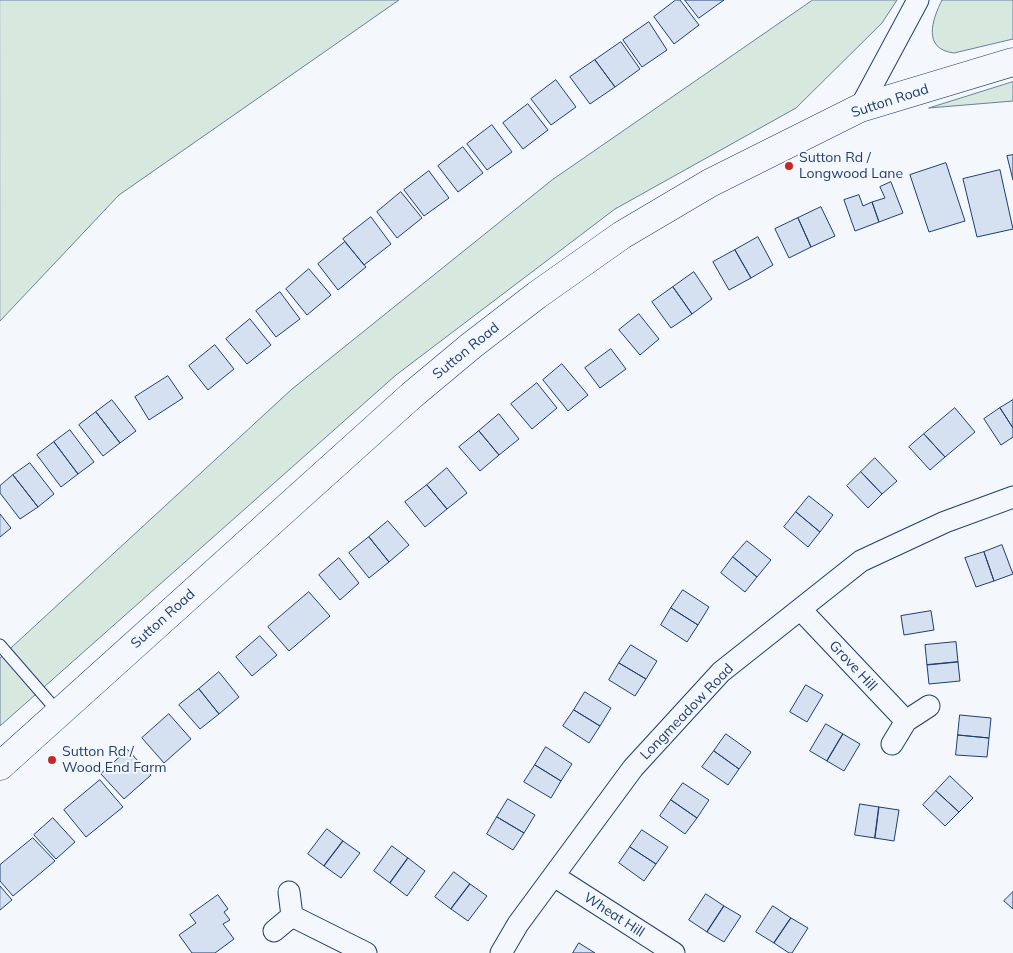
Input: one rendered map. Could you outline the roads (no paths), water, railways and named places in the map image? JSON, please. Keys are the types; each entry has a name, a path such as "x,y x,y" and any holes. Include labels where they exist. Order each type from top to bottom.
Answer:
{"main road":[{"name":"Sutton Road","path":"0,766 412,396 472,345 537,294 622,234 710,183 860,108 1013,62"}],"street":[{"path":"860,108 918,0"},
{"name":"Longmeadow Road","path":"500,953 518,924 633,768 721,672 861,561 945,522 1013,496"},
{"name":"Grove Hill","path":"801,610 906,721"},
{"path":"892,744 906,721 929,706"},
{"name":"Wheat Hill","path":"554,876 674,953"},
{"path":"289,892 292,916"},
{"path":"274,931 292,916"},
{"path":"292,916 366,953"}],"lane":[{"path":"0,645 59,713"}],"place":[{"name":"Sutton Rd / Longwood Lane","path":"789,166"},
{"name":"Sutton Rd / Wood End Farm","path":"52,760"}]}
